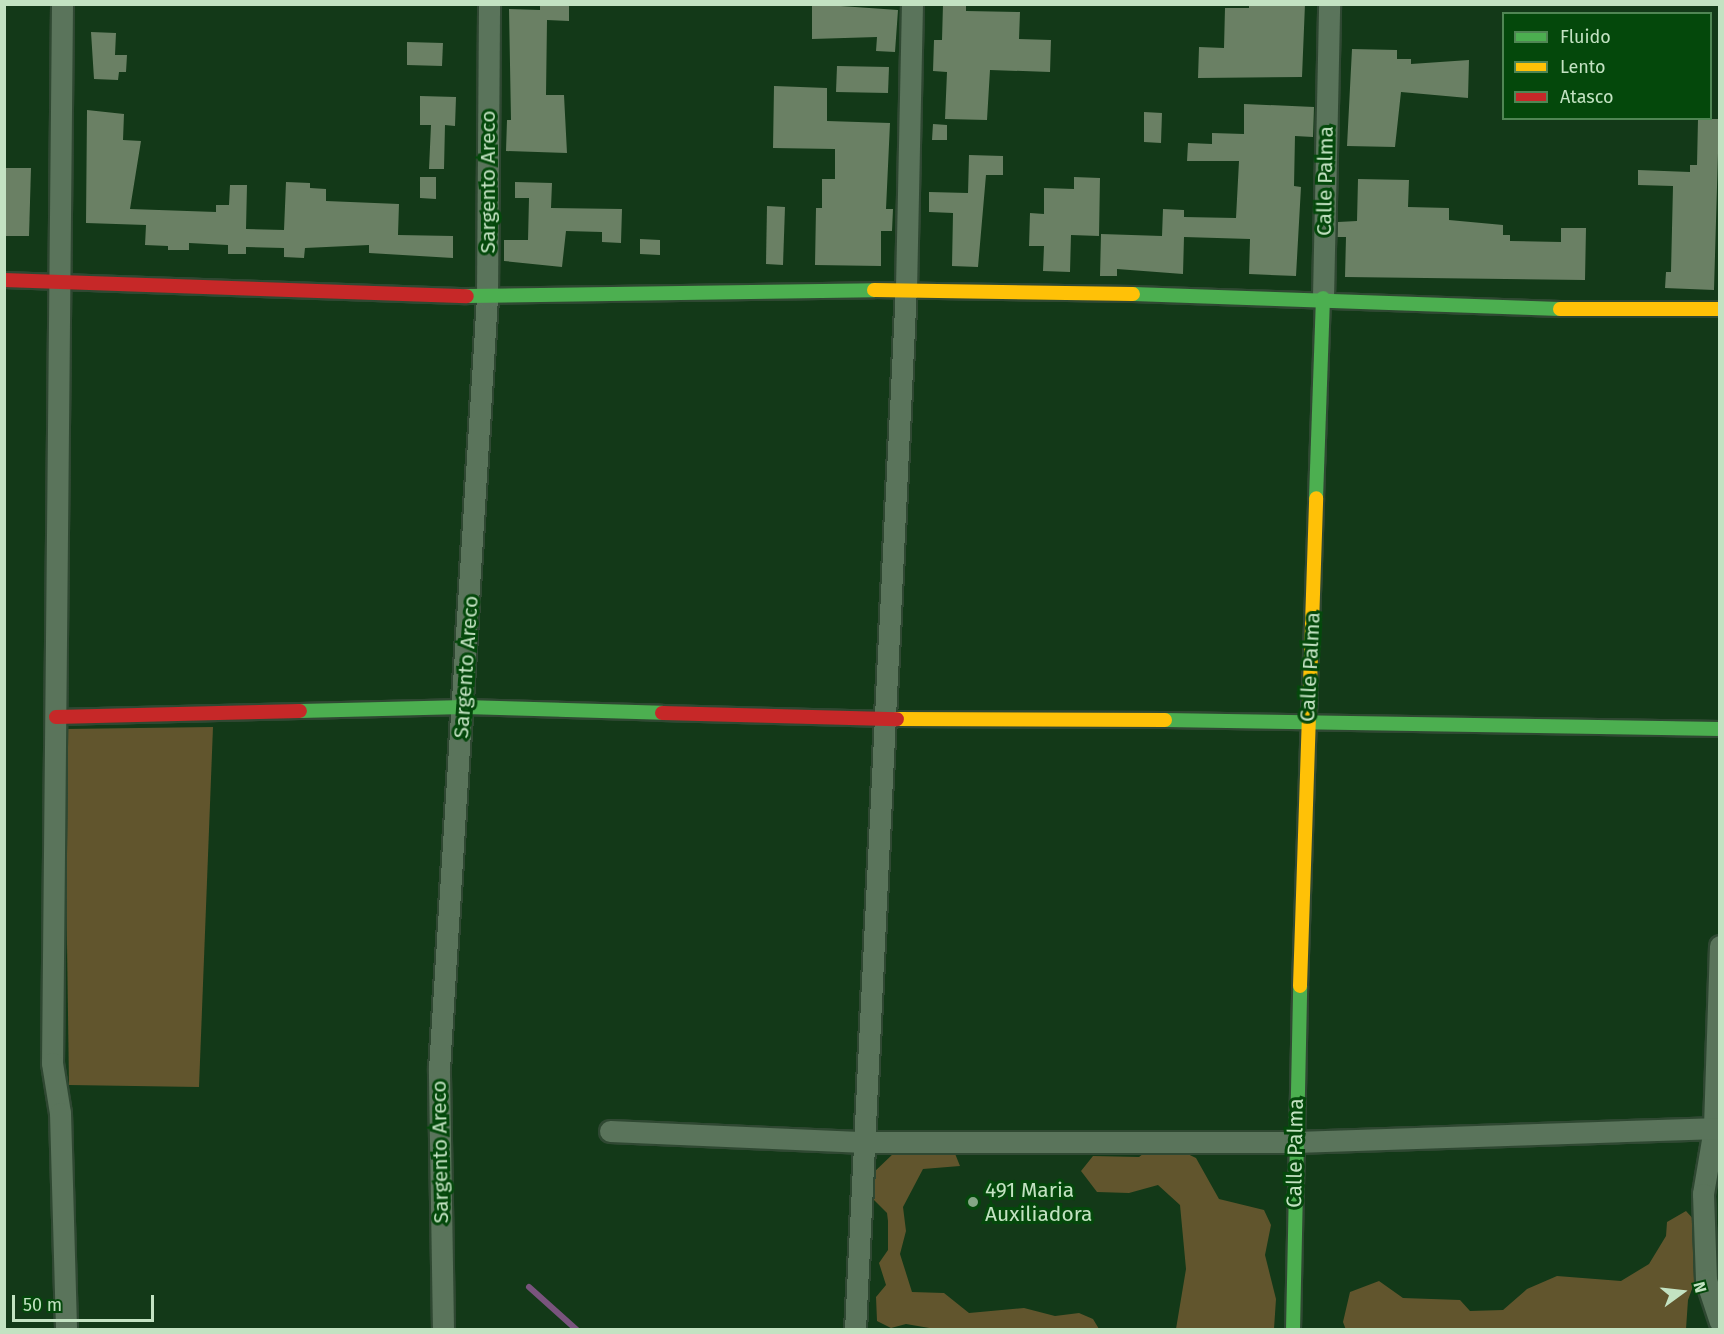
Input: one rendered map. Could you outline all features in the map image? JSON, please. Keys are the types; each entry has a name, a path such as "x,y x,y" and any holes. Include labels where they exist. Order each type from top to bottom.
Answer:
{"street":[{"path":"62,4 52,1063 60,1113 66,1329"},
{"name":"Sargento Areco","path":"443,1329 439,1069 465,707 487,297 489,4"},
{"path":"855,1329 906,289 912,4"},
{"name":"Calle Palma","path":"1293,1329 1295,1142 1307,720 1323,298 1329,4"},
{"path":"4,280 487,297 906,289 1323,298 1610,311 1719,309"},
{"path":"56,717 465,707 886,719 1307,720 1719,729"},
{"path":"1719,946 1717,1128 1703,1194 1706,1280 1719,1322"},
{"path":"610,1131 865,1142 1295,1142 1717,1128"}],"shaded area":[{"path":"213,727 199,1087 69,1085 64,729"},
{"path":"1169,1145 1196,1158 1219,1199 1264,1210 1271,1225 1265,1255 1276,1299 1274,1329 1176,1329 1186,1269 1180,1205 1158,1185 1129,1193 1097,1192 1081,1171 1093,1156 1139,1157 1152,1147"},
{"path":"954,1151 960,1166 923,1169 903,1207 906,1231 900,1254 912,1292 944,1293 969,1313 1024,1308 1055,1316 1079,1313 1093,1319 1099,1329 941,1330 906,1324 891,1328 877,1321 876,1297 886,1285 879,1263 888,1250 888,1221 887,1213 871,1197 872,1174 895,1152"},
{"path":"1686,1211 1697,1223 1699,1270 1688,1300 1686,1329 1346,1330 1343,1322 1350,1292 1379,1281 1403,1298 1460,1300 1470,1311 1503,1310 1527,1289 1557,1276 1621,1281 1649,1264 1666,1236 1667,1222"}],"building":[{"path":"540,4 569,4 569,21 547,20 546,95 564,95 567,153 506,151 507,120 511,120 509,9 540,10"},
{"path":"812,4 898,10 895,52 876,51 877,37 812,39"},
{"path":"943,4 966,4 966,11 1020,12 1019,39 1051,40 1050,72 990,70 987,120 945,119 947,72 933,71 934,40 942,40"},
{"path":"1249,4 1305,4 1302,77 1198,78 1199,47 1224,48 1225,8 1249,8"},
{"path":"91,32 116,33 115,55 127,55 126,72 119,72 118,80 94,79"},
{"path":"407,42 443,43 442,66 407,65"},
{"path":"1352,49 1397,50 1397,59 1411,59 1411,64 1469,60 1468,98 1401,92 1395,147 1347,146"},
{"path":"837,66 889,67 888,93 836,92"},
{"path":"774,86 827,88 827,121 890,123 886,209 893,209 892,231 881,231 881,266 815,265 816,208 822,208 822,179 835,179 835,149 773,148"},
{"path":"420,96 456,97 455,126 445,125 444,169 429,169 431,125 420,125"},
{"path":"1244,104 1314,107 1313,137 1295,136 1294,186 1301,187 1296,276 1249,274 1250,239 1184,237 1183,274 1117,269 1117,276 1100,276 1101,234 1162,236 1163,209 1184,210 1184,217 1236,218 1239,161 1187,161 1188,143 1212,144 1212,133 1244,134"},
{"path":"87,110 124,114 123,140 141,141 130,209 216,212 216,205 229,205 230,185 247,185 246,229 284,230 286,182 310,183 310,188 326,189 326,201 399,204 398,235 453,236 453,258 369,253 369,245 305,248 304,258 284,257 284,248 246,247 246,254 228,254 228,245 189,243 189,250 168,250 168,246 145,245 146,225 86,223"},
{"path":"1144,112 1162,113 1161,143 1144,142"},
{"path":"1719,119 1714,290 1665,288 1666,272 1671,272 1673,186 1638,185 1638,170 1690,172 1690,165 1697,165 1698,120"},
{"path":"933,124 947,125 947,140 932,140"},
{"path":"969,155 1003,156 1003,175 986,175 978,267 952,266 953,213 929,212 929,192 968,193"},
{"path":"4,168 31,168 29,236 4,236"},
{"path":"420,177 436,177 436,199 420,198"},
{"path":"1074,177 1100,178 1099,236 1071,235 1070,272 1043,271 1044,246 1029,246 1030,213 1044,214 1044,188 1074,189"},
{"path":"1358,179 1409,180 1408,207 1449,208 1449,220 1503,225 1503,235 1510,235 1510,241 1561,242 1561,228 1586,228 1585,280 1345,277 1346,237 1337,237 1338,222 1357,221"},
{"path":"515,182 552,183 551,208 622,209 621,243 602,242 602,232 566,231 562,267 504,261 504,240 528,240 529,198 515,198"},
{"path":"767,206 785,207 783,265 766,264"},
{"path":"640,239 660,240 660,255 640,254"}],"waterway":[{"path":"529,1287 577,1330"}],"traffic: fast":[{"path":"467,296 874,290"},
{"path":"1133,294 1560,309"},
{"path":"1316,498 1323,298"},
{"path":"300,711 465,707 662,713"},
{"path":"1165,720 1720,729"},
{"path":"1293,1330 1300,986"}],"traffic: slow":[{"path":"874,290 1133,294"},
{"path":"1560,309 1720,309"},
{"path":"1300,986 1316,498"},
{"path":"897,719 1165,720"}],"traffic: jam":[{"path":"4,280 467,296"},
{"path":"56,717 300,711"},
{"path":"662,713 897,719"}],"place":[{"name":"491 Maria Auxiliadora","path":"973,1202"}]}
